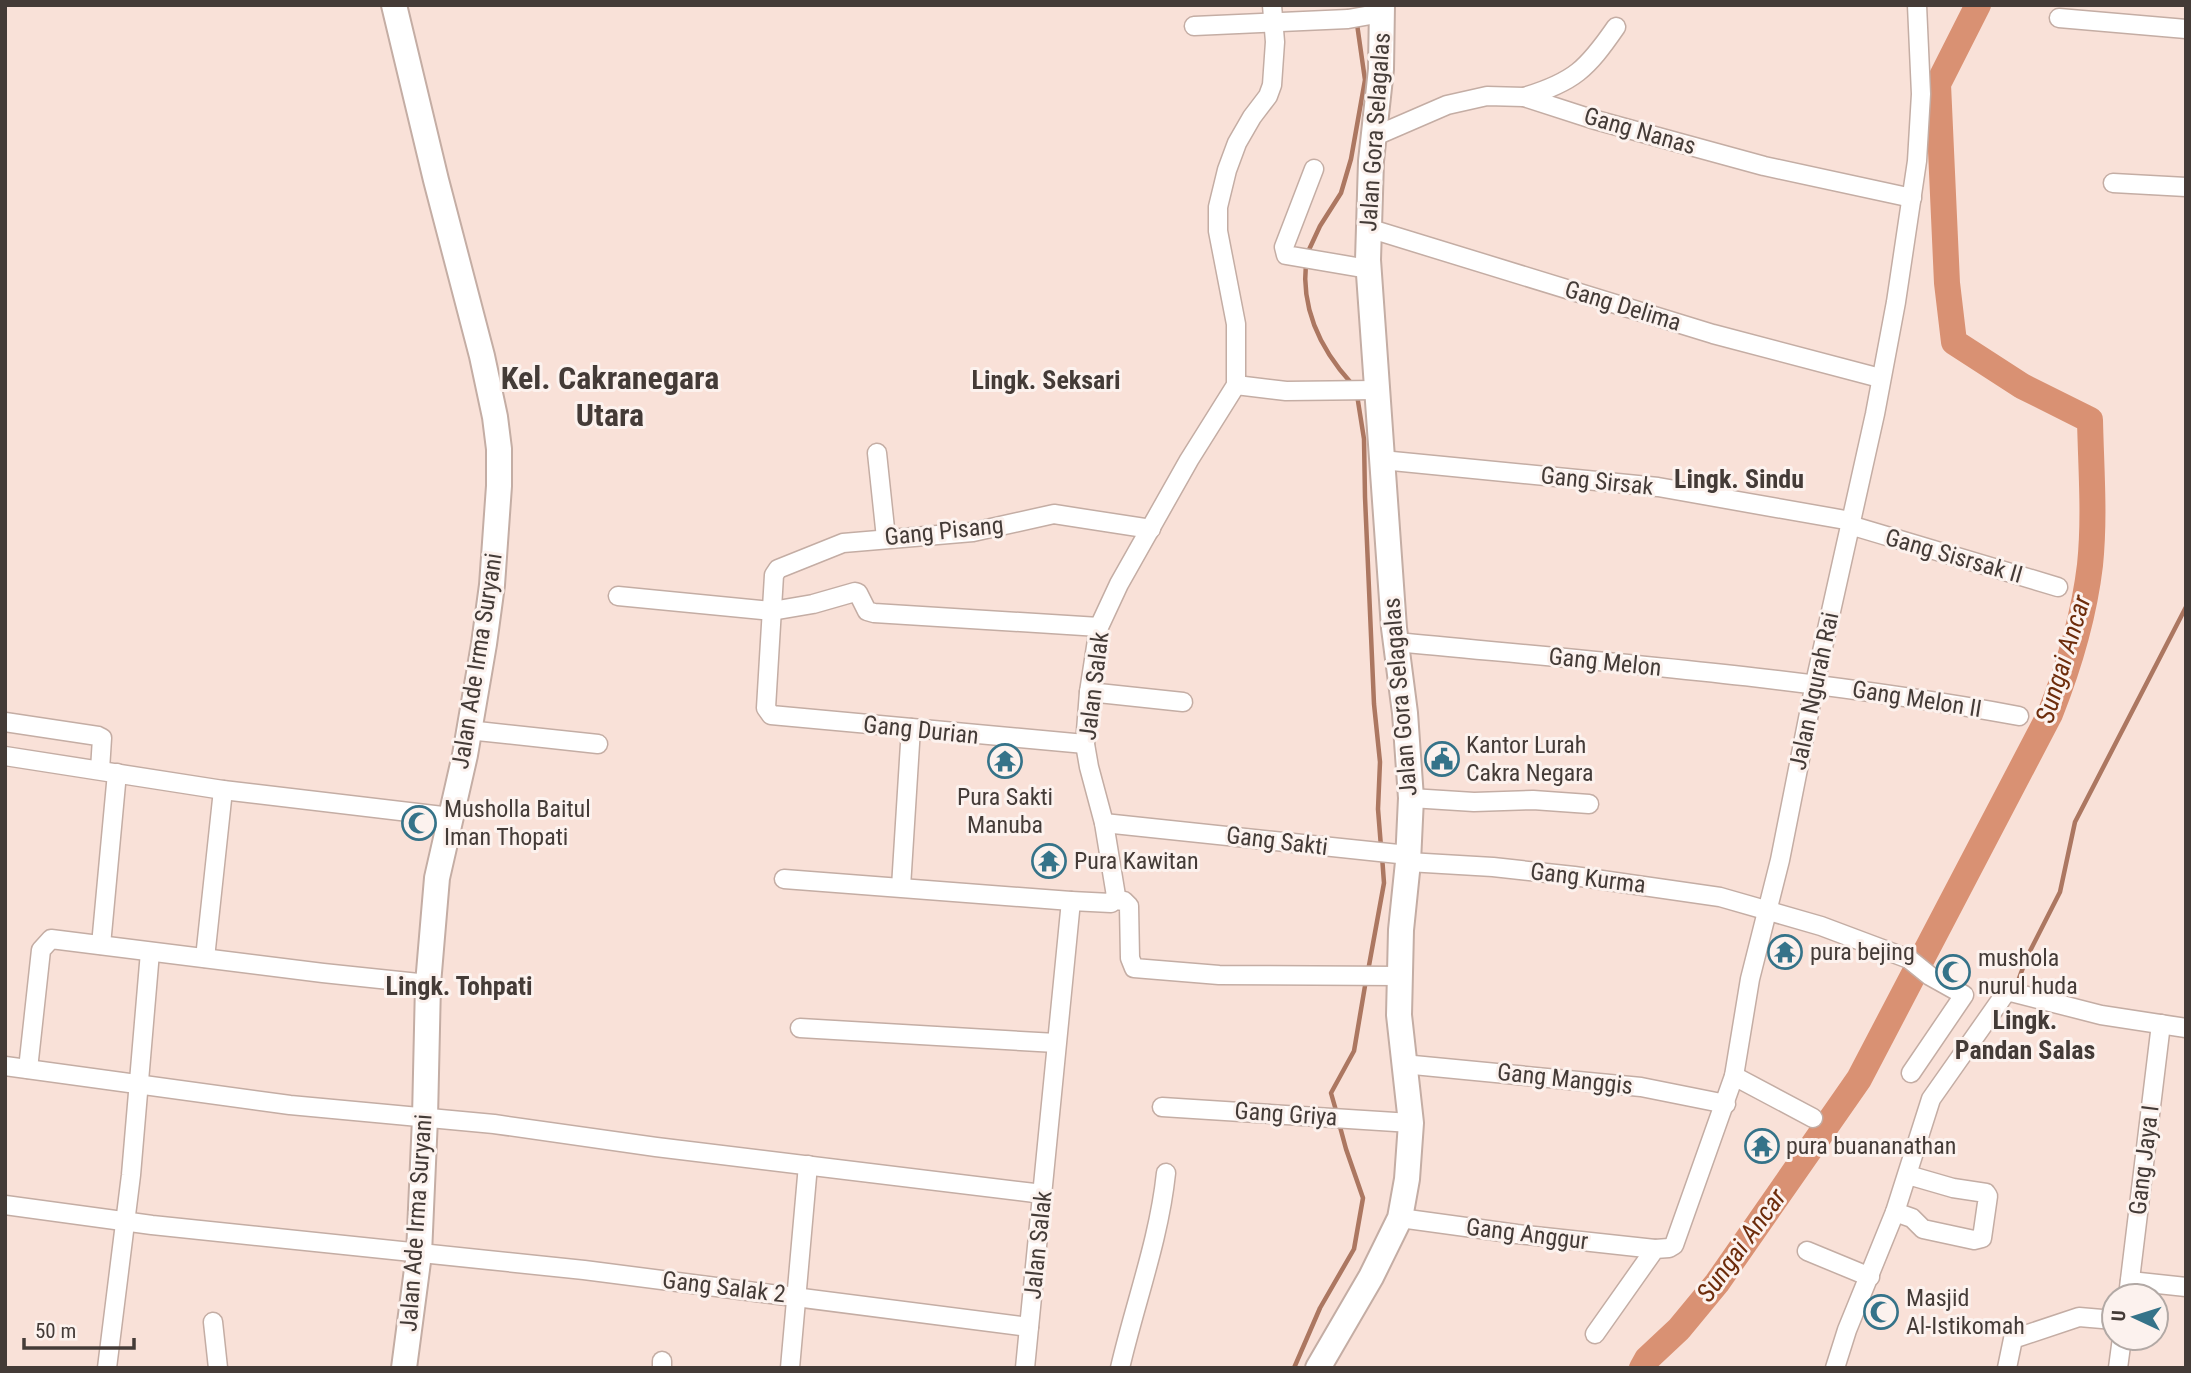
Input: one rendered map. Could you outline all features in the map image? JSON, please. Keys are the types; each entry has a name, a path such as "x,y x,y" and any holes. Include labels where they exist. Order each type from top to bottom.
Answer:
{"street":[{"name":"Jalan Ade Irma Suryani","path":"394,5 482,356 499,449 492,585 468,730 437,878 428,984 419,1254 404,1368"},
{"name":"Jalan Ngurah Rai","path":"1595,1334 1655,1249 1674,1245 1734,1076 1743,1014 1780,860 1896,302 1917,161 1921,94 1917,5"},
{"path":"1273,13 1272,85 1268,96 1237,143 1218,207 1218,230 1236,324 1236,385 1286,391 1370,390"},
{"path":"1194,26 1273,13 1369,13"},
{"name":"Jalan Gora Selagalas","path":"1318,1368 1371,1277 1400,1218 1407,1179 1410,1123 1399,1015 1390,976 1411,798 1405,713 1395,642 1382,460 1370,390 1368,228 1373,137 1380,96 1369,13"},
{"path":"2059,18 2186,29"},
{"path":"1524,97 1567,80 1593,61 1616,27"},
{"name":"Gang Nanas","path":"1373,137 1447,104 1487,96 1524,97 1592,119 1764,166 1912,198"},
{"path":"1314,169 1284,247 1286,255 1368,269"},
{"path":"2113,183 2186,187"},
{"name":"Gang Delima","path":"1368,228 1713,334 1880,378"},
{"name":"Jalan Salak","path":"1115,900 1116,892 1104,823 1089,767 1086,744 1089,692 1099,627 1119,584 1189,460 1236,385"},
{"path":"877,453 886,538"},
{"name":"Gang Sirsak","path":"1382,460 1658,487 1850,523"},
{"name":"Gang Pisang","path":"772,611 774,575 781,567 843,543 973,532 1054,514 1151,529"},
{"name":"Gang Sisrsak II","path":"1850,523 2058,587"},
{"path":"618,596 772,611 813,604 855,592 867,611 874,613 1099,627"},
{"name":"Gang Durian","path":"772,611 766,702 768,713 775,717 1086,744"},
{"name":"Gang Melon","path":"1395,642 1815,683"},
{"name":"Gang Melon II","path":"1815,683 1914,696 2019,716"},
{"path":"1089,692 1183,702"},
{"path":"5,722 102,738 108,771 101,945"},
{"path":"901,887 911,729"},
{"path":"468,730 598,744"},
{"path":"5,756 223,790 451,817"},
{"path":"205,958 223,790"},
{"path":"1411,798 1589,804"},
{"name":"Gang Sakti","path":"1104,823 1403,857"},
{"name":"Gang Kurma","path":"1403,857 1646,885 1720,897 1821,926 1912,961 1930,976 1964,995 1910,1073"},
{"path":"784,878 1070,901 1124,901 1129,906 1130,958 1134,968 1219,975 1390,976"},
{"name":"Jalan Salak","path":"1025,1368 1070,901"},
{"path":"28,1069 41,950 44,944 54,939 428,984"},
{"path":"107,1368 140,1084 150,952"},
{"path":"1835,1368 1847,1330 1901,1214 1914,1176 1931,1100 2009,995 2101,1015 2186,1028"},
{"name":"Gang Jaya I","path":"2130,1282 2161,1024"},
{"path":"800,1028 1056,1044"},
{"name":"Gang Manggis","path":"1403,1064 1641,1087 1726,1104"},
{"path":"5,1066 290,1105 494,1124 1043,1194"},
{"path":"1734,1076 1813,1118"},
{"name":"Gang Griya","path":"1162,1107 1410,1123"},
{"path":"790,1368 808,1166"},
{"path":"1121,1368 1138,1294 1159,1223 1166,1173"},
{"path":"1901,1214 1923,1229 1974,1240 1982,1238 1987,1195 1914,1176"},
{"name":"Gang Salak 2","path":"5,1205 125,1221 584,1270 1029,1327"},
{"name":"Gang Anggur","path":"1400,1218 1655,1249"},
{"path":"1807,1251 1870,1277"},
{"path":"2007,1368 2013,1339 2079,1317 2100,1319"},
{"path":"212,1322 218,1368"}],"waterway":[{"name":"Sungai Ancar","path":"1642,1368 1647,1359 1679,1329 1717,1283 1859,1079 2050,714 2080,622 2091,547 2090,420 2022,386 1954,342 1947,283 1938,84 1978,5"},
{"path":"1307,254 1320,226 1341,193 1351,159 1365,80 1357,24"},
{"path":"1306,263 1305,280 1310,313 1331,357 1352,384"},
{"path":"1357,395 1364,439 1374,704 1380,762 1378,809 1381,847"},
{"path":"2015,989 2027,957 2060,892 2075,822 2186,607"},
{"path":"1368,971 1384,883 1382,856"},
{"path":"1337,1114 1331,1093 1354,1051 1366,980"},
{"path":"1294,1368 1320,1308 1354,1249 1363,1198 1339,1123"}],"place":[{"name":"Kantor Lurah Cakra Negara","path":"1442,759"},
{"name":"Pura Sakti Manuba","path":"1005,761"},
{"name":"Musholla Baitul Iman Thopati","path":"419,823"},
{"name":"Pura Kawitan","path":"1049,861"},
{"name":"pura bejing","path":"1785,952"},
{"name":"mushola nurul huda","path":"1953,972"},
{"name":"pura buananathan","path":"1762,1146"},
{"name":"Masjid Al-Istikomah","path":"1881,1312"}],"district":[{"name":"Lingk. Seksari","path":"1046,380"},
{"name":"Kel. Cakranegara Utara","path":"610,396"},
{"name":"Lingk. Sindu","path":"1739,479"},
{"name":"Lingk. Tohpati","path":"459,986"},
{"name":"Lingk. Pandan Salas","path":"2025,1035"}]}
